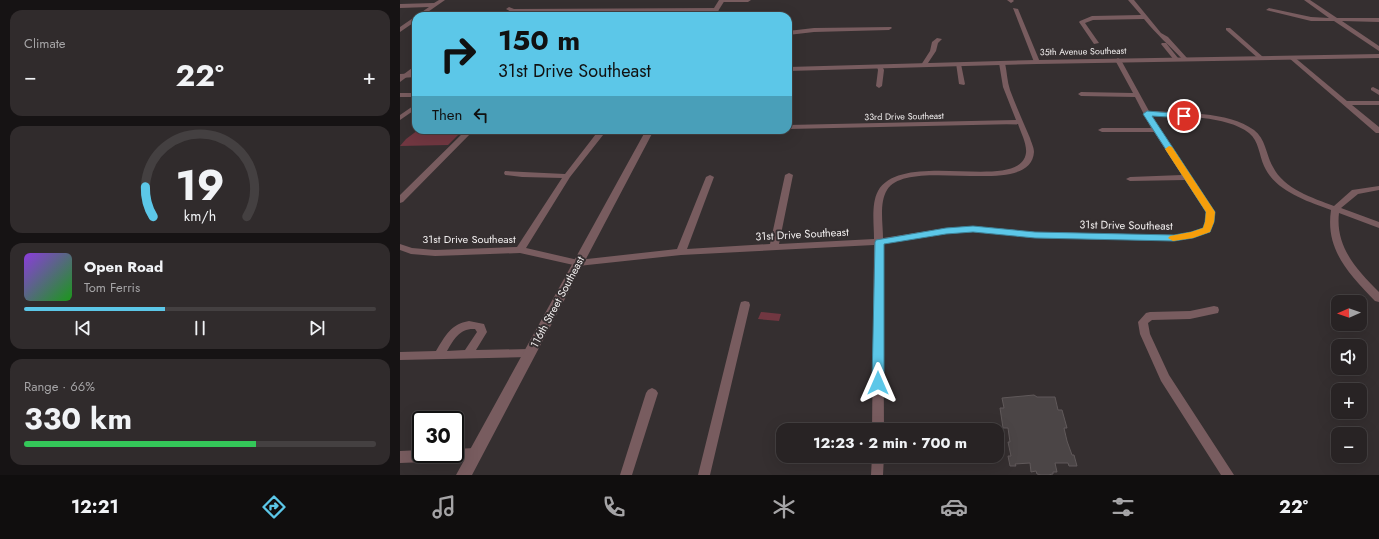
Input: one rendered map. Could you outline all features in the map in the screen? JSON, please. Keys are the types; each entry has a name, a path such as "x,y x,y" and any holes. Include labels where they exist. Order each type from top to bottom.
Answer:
{"street":[{"path":"425,12 442,0"},
{"path":"715,12 722,0 748,0"},
{"path":"1131,0 1159,34 1160,38 1176,59"},
{"path":"1307,0 1379,49"},
{"path":"400,6 434,6"},
{"path":"509,9 513,12"},
{"path":"1015,9 1037,62"},
{"path":"1269,10 1302,18 1379,20"},
{"path":"1096,42 1082,22 1092,18 1145,17"},
{"path":"400,30 412,21"},
{"path":"792,32 815,33 889,28"},
{"path":"1228,28 1261,58"},
{"path":"1159,34 1166,38 1185,59"},
{"path":"924,65 932,54 935,47 935,42 939,39"},
{"name":"35th Avenue Southeast","path":"792,68 1118,60 1379,56"},
{"path":"1292,57 1379,131"},
{"path":"1118,60 1156,130 1188,177"},
{"path":"878,423 879,199 883,188 892,180 906,176 922,174 988,174 1006,172 1022,166 1029,160 1031,151 1021,122 1006,88 1002,63"},
{"path":"958,64 962,84"},
{"path":"880,66 880,86"},
{"path":"402,77 412,70"},
{"path":"402,77 412,76"},
{"path":"1373,88 1379,93"},
{"path":"1082,94 1136,95"},
{"path":"400,95 412,96"},
{"path":"1347,103 1379,103"},
{"path":"400,118 412,109"},
{"path":"1147,114 1227,120 1252,132 1257,138 1270,170 1280,181 1298,194 1335,209 1379,224"},
{"name":"33rd Drive Southeast","path":"792,127 1021,122"},
{"path":"1102,130 1156,130"},
{"path":"400,200 403,193 466,134"},
{"path":"520,250 567,176 600,134"},
{"name":"116th Street Southeast","path":"464,475 648,134"},
{"path":"508,173 522,176 567,176"},
{"path":"774,247 790,175"},
{"path":"681,252 710,177"},
{"path":"1130,179 1188,177"},
{"name":"31st Drive Southeast","path":"400,247 411,251 435,253 520,250 578,263 681,252 879,242 946,231 973,229 1035,235 1174,238 1193,235 1207,230 1210,222 1210,212 1188,177"},
{"path":"1379,188 1355,192 1335,209 1332,219 1333,233 1343,258 1379,298"},
{"path":"704,475 745,305"},
{"path":"1214,310 1190,315 1150,316 1142,322 1145,334 1165,378 1228,475"},
{"path":"439,355 456,330 467,326 478,326 481,328 482,332 468,354"},
{"path":"400,356 529,353"},
{"path":"626,475 652,393"},
{"path":"400,457 475,454"},
{"path":"877,475 878,463"}],"shaded area":[{"path":"413,134 459,134 448,145 400,146"},
{"path":"761,312 781,314 779,321 758,319"}],"building":[{"path":"1034,395 1037,397 1055,397 1058,410 1062,410 1067,428 1064,428 1067,441 1072,455 1074,455 1077,466 1069,466 1068,463 1055,463 1057,472 1053,472 1053,474 1048,475 1041,475 1037,474 1036,471 1031,472 1030,463 1015,464 1016,466 1010,466 1008,456 1011,456 1008,442 1010,442 1008,428 1004,428 1000,408 1004,408 1002,398"}],"slow traffic":[{"path":"1169,149 1210,212 1210,222 1207,230 1193,235 1173,238"}],"route":[{"path":"878,383 879,242 946,231 973,229 1035,235 1174,238 1193,235 1207,230 1210,222 1210,212 1147,114 1184,116"}]}
